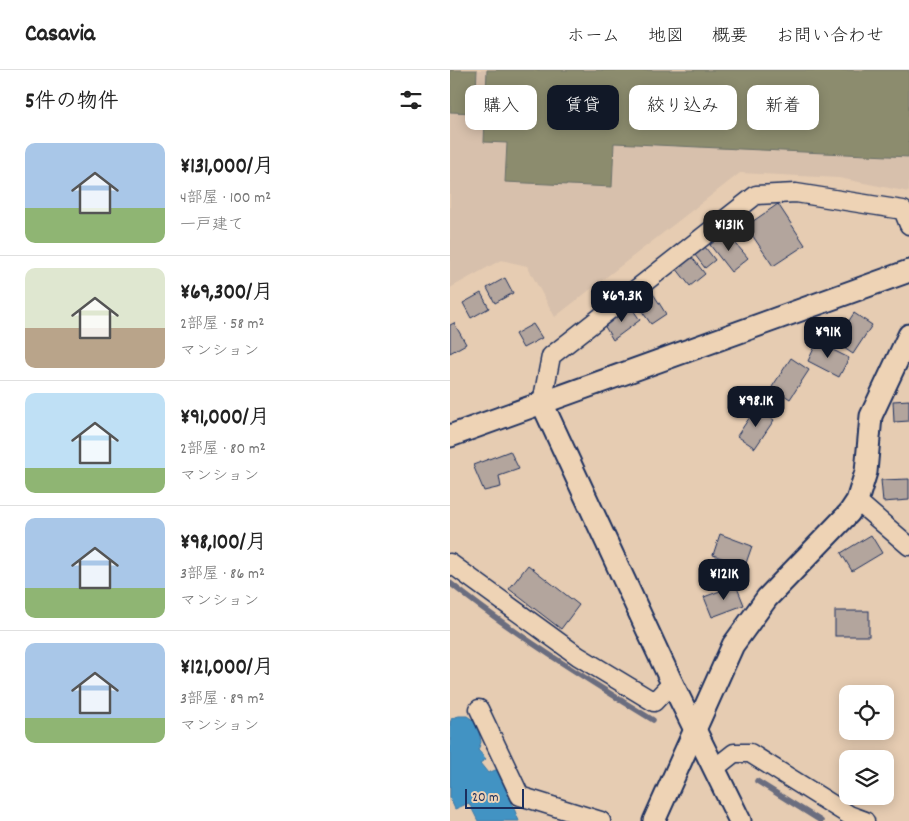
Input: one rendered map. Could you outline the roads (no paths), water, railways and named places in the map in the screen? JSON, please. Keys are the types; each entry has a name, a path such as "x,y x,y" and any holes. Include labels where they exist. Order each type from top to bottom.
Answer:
{"street":[{"path":"740,821 672,683 542,403 551,356 756,195 796,194 903,210 909,224"},
{"path":"450,436 909,271"},
{"path":"654,821 733,645 767,598 849,513 857,501 866,472 871,416 909,335"},
{"path":"857,501 909,546"},
{"path":"450,563 578,656 654,702 672,683"},
{"path":"480,709 520,796 601,821"},
{"path":"715,768 734,753 750,754 849,815 865,821"}],"waterway":[{"path":"450,583 524,637 653,720"},
{"path":"757,781 821,821"}]}
